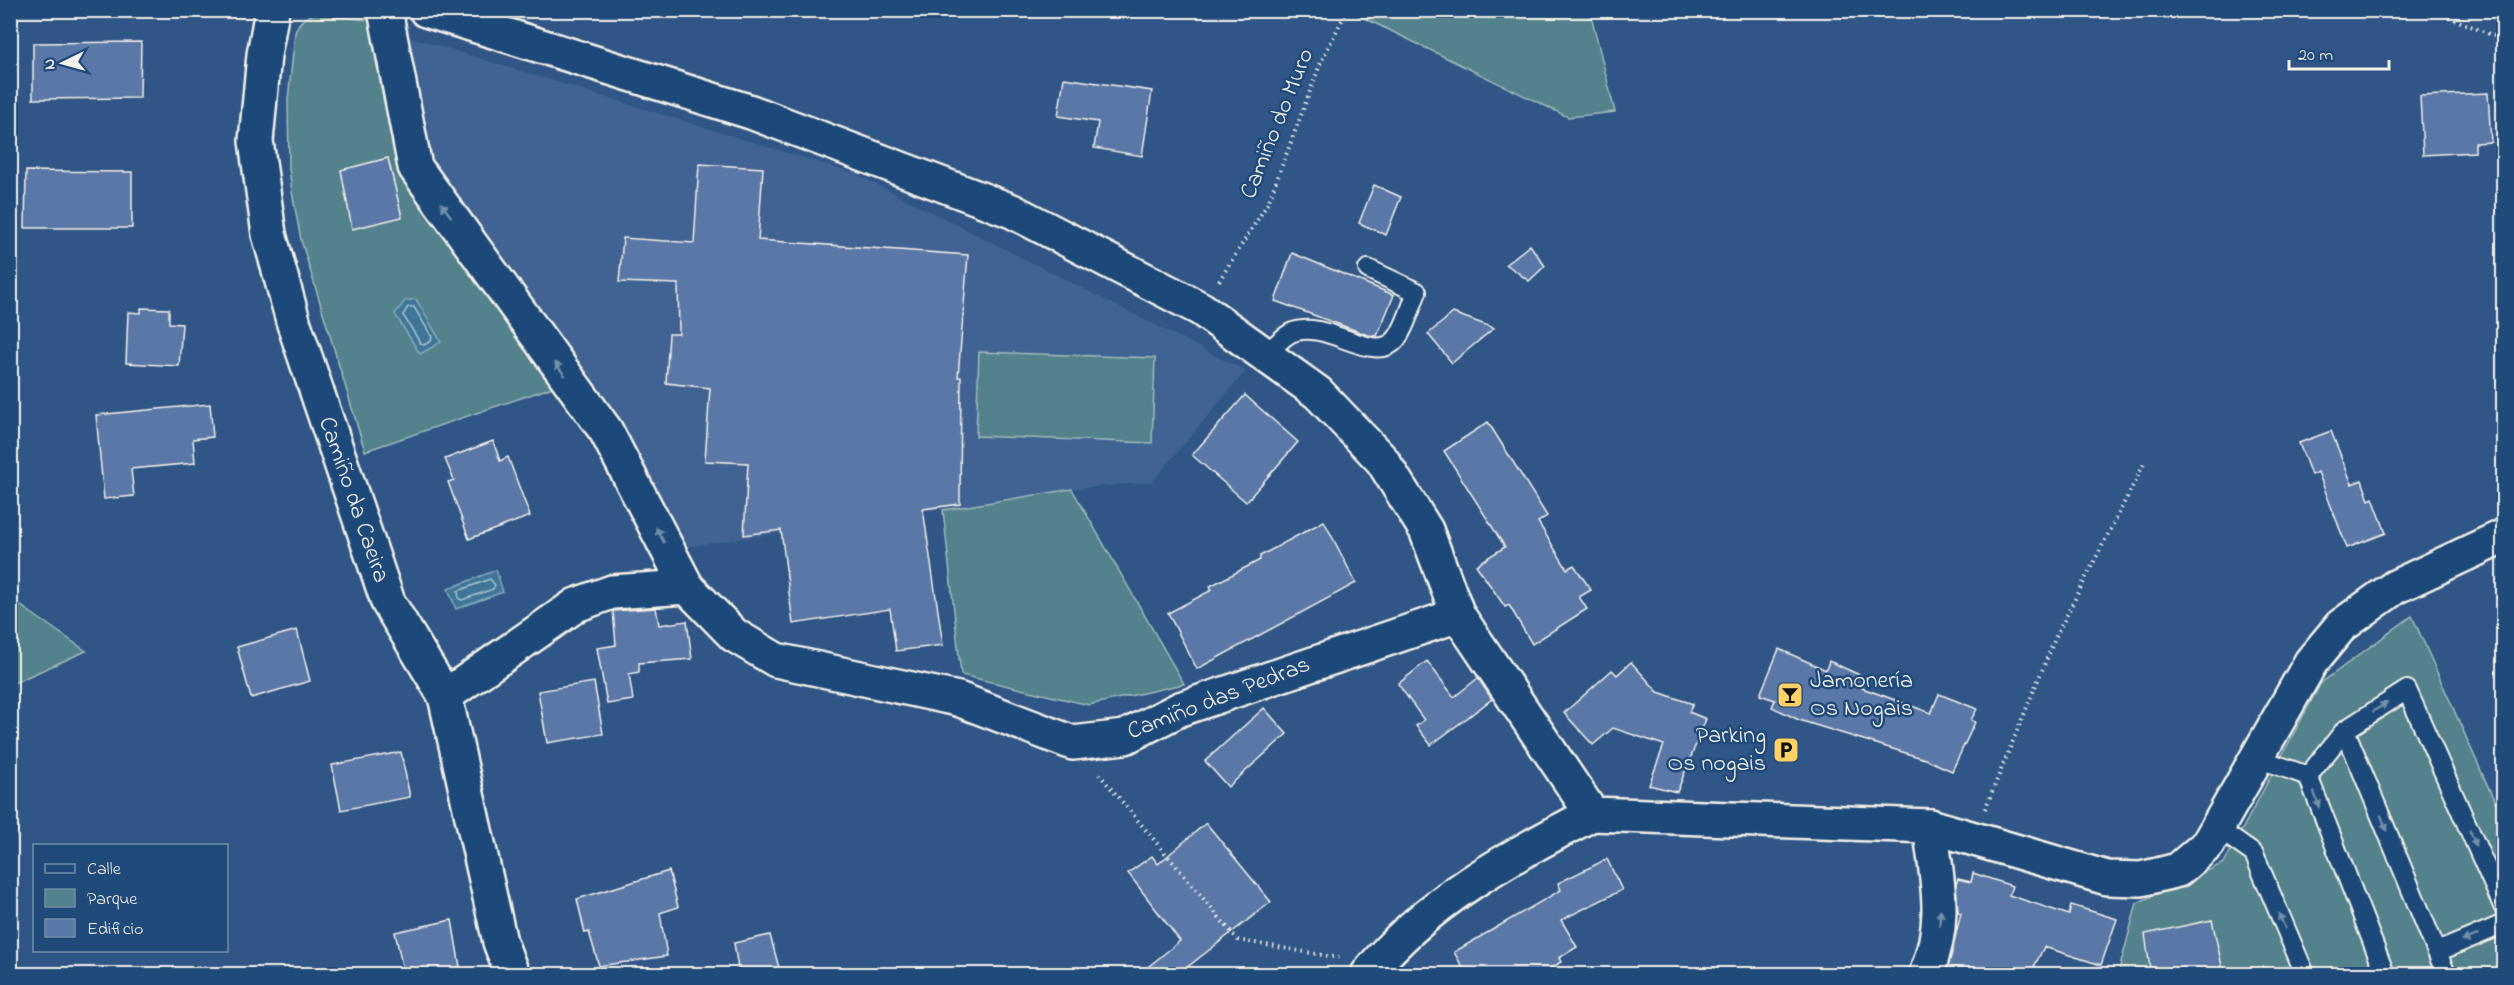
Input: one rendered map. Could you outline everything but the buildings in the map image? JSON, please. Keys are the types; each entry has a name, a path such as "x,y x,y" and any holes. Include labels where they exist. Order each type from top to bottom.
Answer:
{"street":[{"name":"Camiño da Caeira","path":"272,10 264,55 256,141 269,234 294,324 388,602 445,696 500,942 512,975"},
{"name":"Camiño das Pedras","path":"385,10 415,167 606,431 687,587 734,635 776,660 958,699 1073,743 1125,736 1180,709 1458,615"},
{"path":"426,10 751,112 1001,207 1201,309 1318,393 1382,460 1426,530 1458,615 1592,814"},
{"path":"1372,970 1424,916 1502,862 1592,814 1930,825 2107,878 2141,879 2178,870 2208,844 2311,662 2341,627 2395,587 2504,536"},
{"path":"445,696 576,605 612,592 687,587"},
{"path":"1926,975 1936,952 1941,912 1930,825"}],"lane":[{"path":"1265,355 1293,332 1321,330 1372,349 1385,348 1397,339 1418,292 1368,269"},
{"path":"2308,776 2345,730 2407,690 2504,908"},
{"path":"2345,730 2446,975"},
{"path":"2257,758 2308,776 2385,975"},
{"path":"2217,828 2254,854 2305,975"},
{"path":"2437,952 2504,924"}],"path":[{"name":"Camiño do Muro","path":"1201,309 1268,203 1322,62 1347,10"},
{"path":"2432,10 2504,40"},
{"path":"1972,839 2057,634 2144,464"},
{"path":"1073,743 1238,940 1372,970"}],"shaded area":[{"path":"400,34 856,174 1246,371 1152,482 1072,489 686,547 657,492 592,386 430,168"}],"green space":[{"path":"1355,10 1590,11 1615,112 1568,117 1354,13"},
{"path":"314,14 368,20 374,24 406,172 553,387 365,451 301,240 289,168 288,100 295,33 302,21"},
{"path":"979,352 1155,358 1152,443 976,436"},
{"path":"1072,489 1184,684 1089,705 961,675 943,510"},
{"path":"11,599 86,651 11,684"},
{"path":"2412,616 2503,820 2503,974 2118,974 2137,903 2224,863 2321,683"},
{"path":"11,821 18,826 11,859"}],"water":[{"path":"416,299 441,342 420,354 395,314 405,301"},
{"path":"496,570 503,592 456,609 448,589"}],"place":[{"name":"Jamonería Os Nogais","path":"1790,695"},
{"name":"Parking Os nogais","path":"1786,750"}]}
